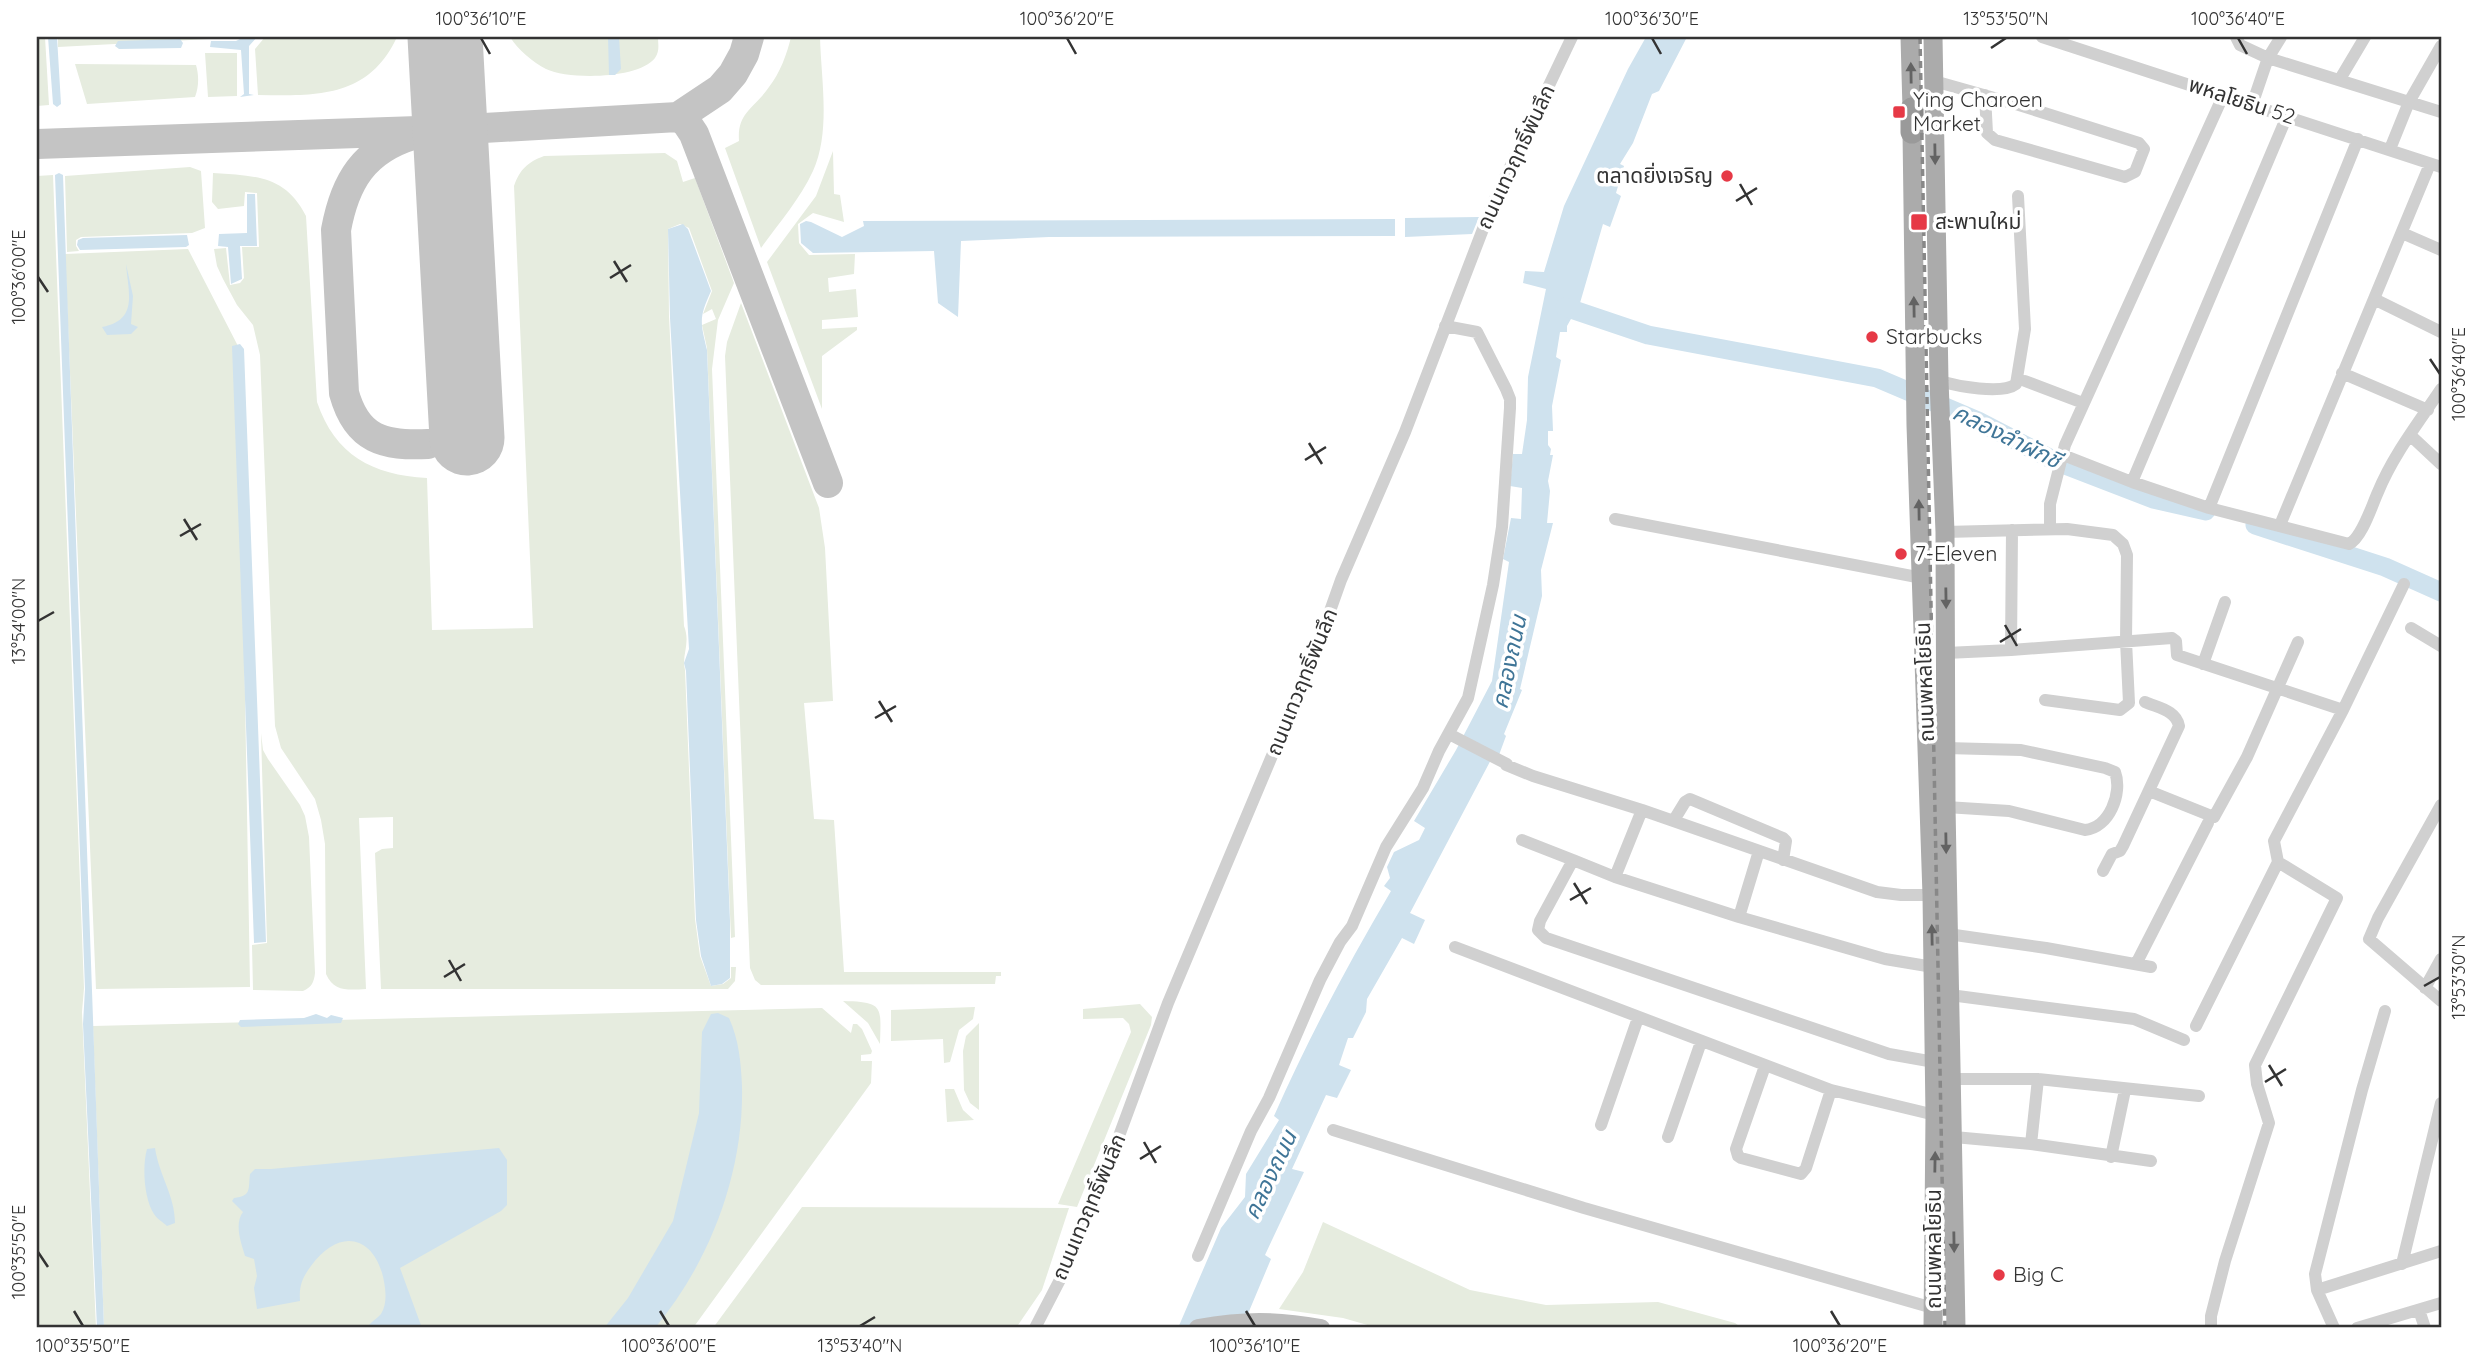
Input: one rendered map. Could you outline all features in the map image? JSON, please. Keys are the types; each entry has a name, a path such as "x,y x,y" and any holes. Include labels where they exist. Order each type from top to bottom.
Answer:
{"main road":[{"name":"ถนนพหลโยธิน","path":"1910,37 1915,406 1924,652 1948,934 1956,1328"},
{"name":"ถนนพหลโยธิน","path":"1933,37 1947,653 1946,748 1937,806 1931,895 1935,1115 1933,1328"},
{"path":"1924,652 1936,657 1947,653"},
{"path":"1198,1328 1234,1321 1282,1321 1321,1328"}],"street":[{"name":"ถนนเทวฤทธิ์พันลึก","path":"1035,1328 1065,1270 1107,1168 1146,1069 1168,1003 1309,669 1341,580 1405,432 1493,203 1572,37"},
{"name":"พหลโยธิน 52","path":"2042,37 2075,42 2224,96 2436,165"},
{"path":"2235,37 2240,45 2268,58 2441,112"},
{"path":"2252,105 2268,58 2281,37"},
{"path":"2340,79 2365,37"},
{"path":"2390,149 2409,102 2441,46"},
{"path":"1934,81 1985,95 2139,143 2144,149 2135,172 2124,177 1996,140 1987,133 1985,95"},
{"path":"2050,529 2049,513 2065,445 2224,96"},
{"path":"2132,482 2287,116"},
{"path":"2209,508 2358,139"},
{"path":"2280,525 2402,233 2436,165"},
{"path":"1940,387 2009,388 2016,384 2025,329 2018,196"},
{"path":"2402,233 2441,250"},
{"path":"2374,299 2441,332"},
{"path":"1198,1256 1320,980 1352,926 1386,847 1423,788 1468,698 1493,585 1502,527 1510,399 1476,332 1445,326"},
{"path":"2342,373 2428,410"},
{"path":"2025,381 2084,403"},
{"path":"2061,461 2209,508 2280,525 2344,545 2354,542 2379,488 2441,388"},
{"path":"2410,435 2441,464"},
{"path":"1615,519 1922,578"},
{"path":"1945,532 2067,529 2113,535 2123,544 2127,555 2126,641 2130,697 2126,706 2120,710 2045,700"},
{"path":"2011,650 2012,530"},
{"path":"2211,1328 2211,1317 2225,1261 2269,1124 2257,1084 2255,1065 2337,898 2278,862 2273,845 2404,584"},
{"path":"2203,664 2225,602"},
{"path":"2411,628 2441,646"},
{"path":"1947,653 2172,638 2176,641 2177,655 2343,710"},
{"path":"2149,791 2214,817 2247,757 2298,642"},
{"path":"2103,871 2112,854 2120,851 2123,846 2179,726 2176,716 2145,702"},
{"path":"1449,734 1533,776 1674,820 1877,892 1931,895"},
{"path":"1937,806 2009,811 2085,830 2093,829 2109,815 2117,780 2115,772 2105,768 2021,750 1946,748"},
{"path":"1674,820 1685,802 1690,799 1783,838 1786,841 1783,860"},
{"path":"2441,805 2369,936 2370,940 2441,1001"},
{"path":"1615,877 1642,810"},
{"path":"2136,964 2208,824"},
{"path":"1522,840 1615,877 1739,917 1885,959 1933,967"},
{"path":"1739,917 1759,851"},
{"path":"1573,860 1540,922 1539,932 1546,938 1889,1054 1934,1062"},
{"path":"2196,1026 2278,862"},
{"path":"1948,934 2151,967"},
{"path":"1455,947 1831,1090 1935,1115"},
{"path":"2425,988 2441,960"},
{"path":"1950,995 2134,1019 2184,1041"},
{"path":"2334,1328 2316,1290 2315,1274 2361,1090 2385,1011"},
{"path":"1601,1125 1638,1018"},
{"path":"1668,1137 1700,1042"},
{"path":"1765,1066 1736,1149 1741,1158 1801,1174 1806,1168 1831,1090"},
{"path":"1952,1079 2038,1079 2199,1096"},
{"path":"2031,1144 2038,1079"},
{"path":"2111,1157 2125,1090"},
{"path":"2402,1264 2441,1103"},
{"path":"1333,1130 1571,1204 1933,1308"},
{"path":"1954,1137 2031,1144 2151,1161"},
{"path":"2316,1290 2441,1251"},
{"path":"2357,1328 2441,1303"},
{"path":"2420,1310 2425,1328"}],"shaded area":[{"path":"37,37 45,37 49,105 37,106"},
{"path":"58,37 247,37 58,47"},
{"path":"265,37 397,37 372,72 356,82 320,93 258,95 255,49"},
{"path":"510,37 658,37 658,53 647,65 620,74 570,75 541,66 521,51"},
{"path":"791,37 820,37 824,105 822,139 819,155 808,181 761,248 725,148 739,141 744,117 777,76"},
{"path":"205,53 237,53 237,96 208,97"},
{"path":"75,64 196,65 197,89 195,97 87,104"},
{"path":"833,151 834,194 840,195 844,222 813,213 798,224 799,243 809,255 855,254 854,274 828,278 829,292 856,289 858,317 822,320 822,329 857,327 857,330 822,356 822,409 767,262 816,196"},
{"path":"665,153 677,161 683,182 695,178 734,283 718,320 712,369 735,937 731,938 707,348 702,325 716,319 712,309 703,314 712,291 689,228 680,224 668,229 669,316 684,626 687,638 684,665 695,919 700,956 711,986 723,984 731,978 731,967 736,967 735,981 728,989 381,989 375,853 393,848 393,817 359,818 366,989 337,987 326,974 325,844 321,820 315,799 281,748 275,726 260,355 253,325 237,305 223,279 214,249 226,248 230,285 240,283 244,278 242,247 259,247 257,193 245,192 244,206 218,209 212,202 213,173 255,177 278,185 289,192 306,216 317,402 334,436 358,459 389,472 427,478 432,630 533,628 514,186 525,167 544,156"},
{"path":"190,167 201,171 205,228 192,233 81,237 76,240 79,251 67,252 65,176"},
{"path":"53,175 84,988 82,1012 96,1328 37,1328 37,176"},
{"path":"188,249 239,348 250,987 96,989 65,254"},
{"path":"741,303 819,508 825,548 833,701 804,703 814,819 834,820 844,972 1001,972 1001,976 996,976 995,984 761,985 755,980 750,968 725,356 727,342"},
{"path":"261,733 263,750 300,805 309,837 315,973 312,984 303,991 253,990 252,945 267,943"},
{"path":"843,1001 866,1003 877,1009 880,1014 880,1044 868,1023"},
{"path":"1140,1004 1152,1017 1151,1025 1077,1207 1058,1204 1131,1032 1129,1024 1123,1018 1083,1019 1083,1009"},
{"path":"975,1007 973,1019 959,1030 950,1062 944,1063 943,1039 891,1041 891,1010"},
{"path":"822,1008 851,1033 853,1024 862,1029 872,1051 871,1054 861,1055 861,1061 872,1061 871,1083 693,1328 104,1328 93,1026"},
{"path":"979,1023 979,1110 970,1103 964,1090 963,1051 966,1036"},
{"path":"945,1089 954,1089 963,1110 974,1120 947,1122"},
{"path":"802,1207 1069,1208 1042,1290 1016,1328 713,1328"},
{"path":"1323,1222 1470,1290 1546,1305 1658,1302 1735,1323 1742,1328 1378,1328 1343,1318 1279,1309 1303,1272"}],"water":[{"path":"48,37 57,37 61,104 57,107 53,104"},
{"path":"244,37 257,37 249,46 249,94 254,95 240,97 244,94 241,50 210,47 211,41 236,41"},
{"path":"608,37 619,37 621,69 615,75 609,75"},
{"name":"คลองถนน","path":"1646,37 1687,37 1659,91 1652,94 1633,143 1620,164 1624,166 1616,193 1621,196 1610,227 1603,224 1580,303 1567,326 1567,332 1560,332 1556,357 1561,360 1552,406 1553,431 1548,431 1550,455 1553,455 1548,481 1550,491 1547,523 1553,523 1541,570 1542,596 1520,689 1522,690 1504,734 1506,736 1499,755 1494,754 1410,913 1425,920 1414,944 1402,938 1367,999 1366,1012 1353,1038 1348,1038 1339,1065 1351,1070 1337,1098 1326,1095 1292,1169 1304,1172 1265,1255 1271,1259 1242,1328 1178,1328 1221,1228 1245,1197 1246,1174 1279,1120 1274,1116 1301,1059 1344,974 1391,891 1384,886 1390,878 1387,867 1394,852 1419,840 1425,828 1414,821 1456,750 1492,681 1509,562 1503,559 1511,518 1521,519 1522,488 1510,486 1513,454 1522,454 1527,420 1528,377 1546,289 1523,283 1525,271 1544,272 1564,206 1628,69"},
{"path":"180,39 183,43 181,48 119,49 115,46 118,41"},
{"path":"55,175 63,175 104,1328 97,1328 83,1024 85,989"},
{"path":"247,194 255,194 257,246 240,246 242,279 231,284 228,247 218,246 219,234 247,233"},
{"path":"1479,217 1472,234 1405,237 1405,218"},
{"path":"1395,219 1395,236 1049,237 961,241 958,317 938,303 934,251 813,253 801,243 800,224 811,222 842,237 864,226 863,221"},
{"path":"683,224 688,229 711,291 704,308 702,326 707,350 730,978 722,984 711,986 701,956 696,920 684,663 689,649 670,318 668,229"},
{"path":"187,235 189,245 186,247 80,250 77,245 78,240 83,238"},
{"path":"126,264 133,296 131,324 138,327 131,334 107,335 102,327 122,318 129,303"},
{"path":"240,344 244,349 266,942 254,943 232,346"},
{"path":"718,1013 729,1018 735,1035 742,1086 737,1151 720,1215 692,1275 655,1328 604,1328 628,1298 673,1221 699,1113 702,1032 711,1014"},
{"path":"316,1014 327,1018 331,1015 343,1018 341,1023 241,1027 238,1024 240,1020 304,1018"},
{"path":"155,1148 174,1213 175,1223 167,1226 154,1214 146,1191 145,1156 147,1149"},
{"path":"499,1148 507,1160 507,1205 501,1211 400,1268 422,1328 370,1328 369,1325 384,1308 385,1288 375,1257 357,1242 346,1241 323,1253 303,1278 300,1301 257,1309 254,1259 245,1256 239,1228 243,1212 232,1201 244,1196 249,1188 250,1174 255,1169"}],"waterway":[{"name":"คลองลำผักชี","path":"1565,307 1648,335 1877,378 1978,421 2057,462 2153,499 2206,511"},
{"name":"คลองลำผักชี","path":"2255,525 2385,567 2441,592"}],"taxiway":[{"path":"37,144 448,130 678,117 720,89 733,74 744,54 749,37"},
{"path":"678,117 686,122 694,134 828,483"},
{"path":"413,135 382,149 360,170 351,182 336,230 344,393 350,409 356,421 374,437 398,443 428,444"}],"runway":[{"path":"445,37 467,438"}],"railway":[{"path":"1920,37 1945,1328"}],"place":[{"name":"Ying Charoen Market","path":"1899,112"},
{"name":"ตลาดยิ่งเจริญ","path":"1727,176"},
{"name":"สะพานใหม่","path":"1919,222"},
{"name":"Starbucks","path":"1872,337"},
{"name":"7-Eleven","path":"1901,554"},
{"name":"Big C","path":"1999,1275"}]}
